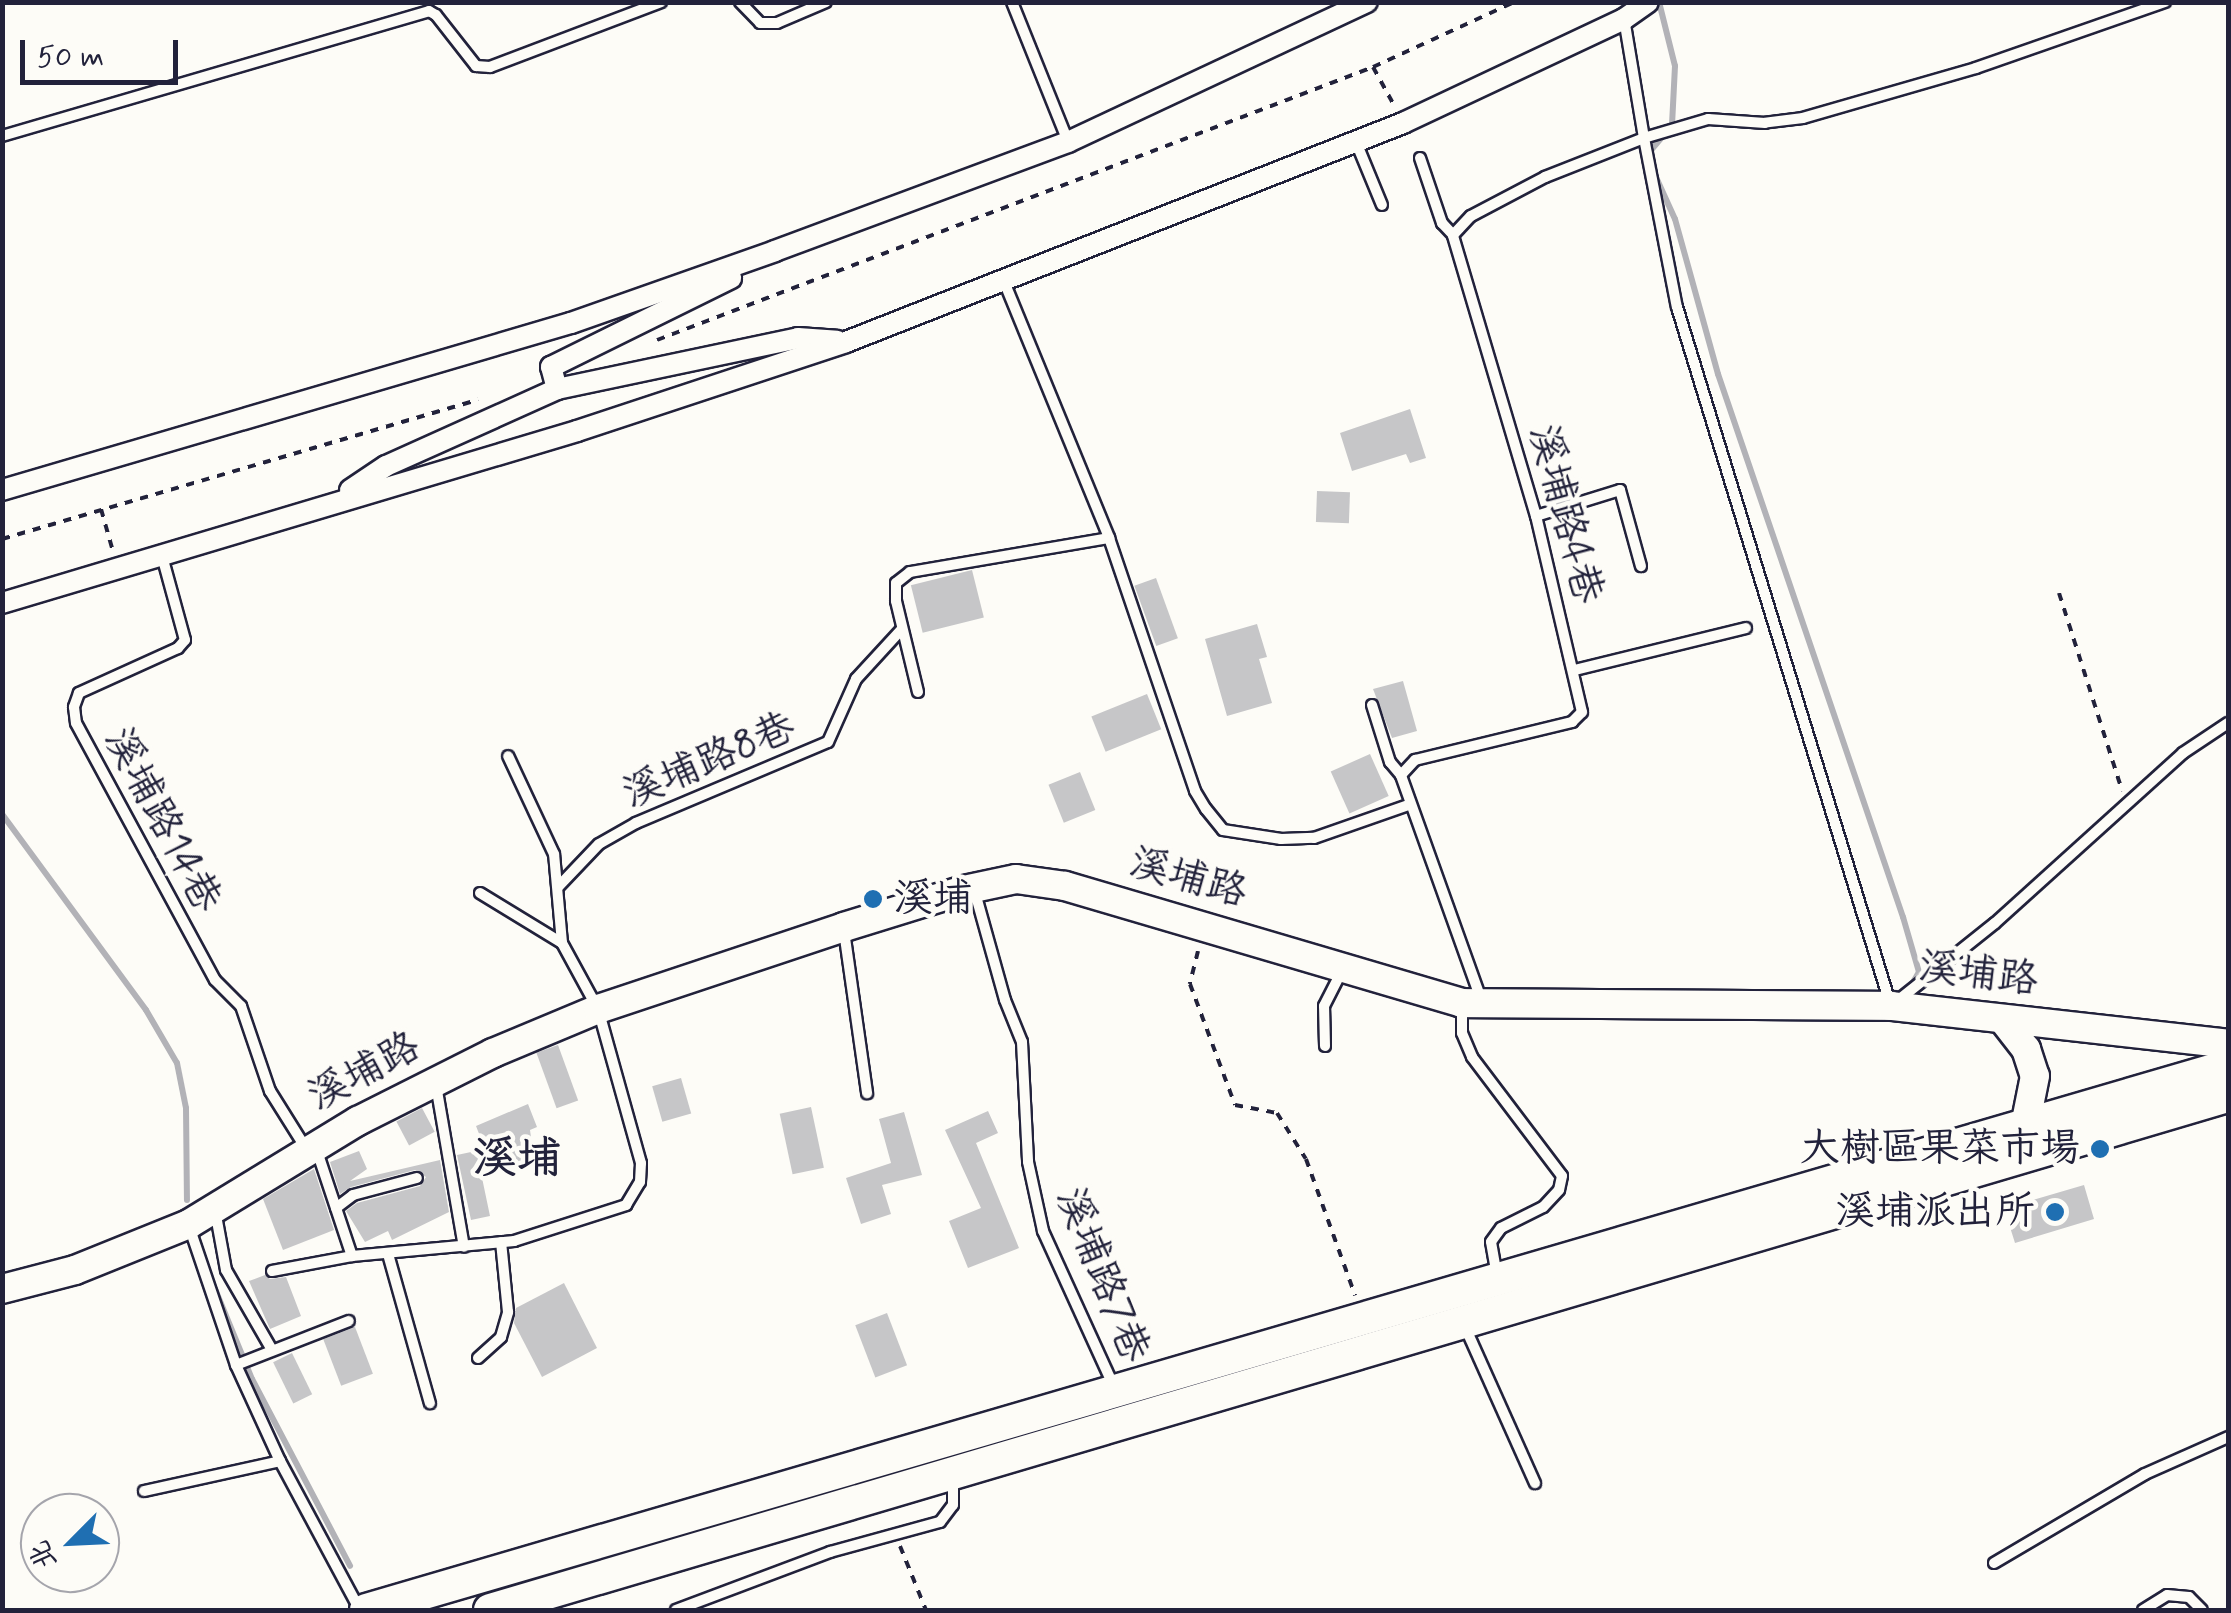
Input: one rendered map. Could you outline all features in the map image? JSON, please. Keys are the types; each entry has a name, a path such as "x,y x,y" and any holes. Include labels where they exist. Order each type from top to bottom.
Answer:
{"main road":[{"path":"363,1610 2228,1066"},
{"path":"490,1610 2228,1096"}],"street":[{"path":"2,490 571,324 1068,142 1367,2"},
{"path":"2,603 576,431 846,342 1403,123 1621,11 1648,2"},
{"path":"557,388 551,368 737,275 775,250"},
{"path":"332,502 386,466 557,388 798,338 846,342"},
{"name":"溪埔路","path":"2,1289 75,1270 188,1224 312,1148 435,1082 598,1009 844,927 1016,879 1065,886 1472,1004 1890,1006 2004,1022 2228,1044"},
{"path":"2004,1022 2026,1049 2035,1076 2025,1126"}],"lane":[{"path":"2,136 429,11 436,14 476,66 490,67 661,2"},
{"path":"740,2 760,23 778,23 826,2"},
{"path":"1012,2 1068,142"},
{"path":"1453,235 1472,216 1545,177 1644,138 1708,119 1765,123 1803,118 1976,68 2165,2"},
{"path":"1621,11 1677,307 1890,1006 1995,923 2184,752 2228,723"},
{"path":"1356,142 1382,206"},
{"name":"溪埔路4巷","path":"1401,775 1416,760 1572,722 1582,712 1536,516 1453,235 1442,224 1420,158"},
{"path":"1002,279 1108,538 1195,791 1224,830 1253,838 1314,838 1408,805"},
{"path":"1536,516 1620,490 1642,566"},
{"path":"918,692 902,630 896,583 910,572 1108,538"},
{"name":"溪埔路14巷","path":"162,556 185,640 178,648 79,693 74,707 76,723 214,980 241,1006 270,1091 312,1148"},
{"path":"1575,670 1746,628"},
{"name":"溪埔路8巷","path":"558,887 600,844 636,823 828,742 856,679 902,630"},
{"path":"1372,704 1390,762 1401,775 1472,1004 1462,1033 1472,1058 1562,1176 1559,1190 1543,1207 1501,1228 1490,1242 1498,1280"},
{"path":"272,1271 352,1256 501,1242 626,1205 640,1182 641,1164 598,1009 562,943 554,854 508,756"},
{"name":"溪埔路7巷","path":"973,888 1005,1000 1022,1042 1028,1162 1043,1232 1116,1392"},
{"path":"480,893 562,943"},
{"path":"844,927 868,1093"},
{"path":"1325,1046 1324,1006 1344,968"},
{"path":"435,1082 464,1247"},
{"path":"312,1148 352,1256"},
{"path":"336,1208 353,1195 416,1178"},
{"path":"215,1209 226,1270 268,1352"},
{"path":"188,1224 280,1461 363,1610"},
{"path":"478,1358 501,1337 508,1312 501,1242"},
{"path":"388,1254 430,1402"},
{"path":"240,1364 348,1320"},
{"path":"1463,1322 1535,1483"},
{"path":"1994,1563 2146,1474 2228,1437"},
{"path":"144,1491 280,1461"},
{"path":"676,1610 830,1552 940,1522 953,1505 953,1473"},
{"path":"2143,1610 2167,1595 2189,1597 2202,1610"}],"path":[{"path":"657,340 1373,67 1514,2"},
{"path":"1373,67 1403,123"},
{"path":"2,539 495,395"},
{"path":"101,509 118,569"},
{"path":"2059,594 2126,805"},
{"path":"1204,927 1190,984 1234,1105 1277,1112 1306,1159 1364,1319"},
{"path":"894,1532 926,1610"}],"building":[{"path":"1410,409 1426,458 1410,463 1406,454 1352,471 1340,433"},
{"path":"1317,491 1350,492 1349,523 1316,522"},
{"path":"972,570 984,618 923,633 911,585"},
{"path":"1156,578 1178,638 1156,646 1134,586"},
{"path":"1257,624 1267,657 1259,659 1272,703 1227,716 1205,639"},
{"path":"1403,681 1417,731 1392,738 1373,689"},
{"path":"1147,694 1161,729 1106,752 1091,716"},
{"path":"1370,754 1389,796 1349,814 1331,771"},
{"path":"1080,772 1095,810 1064,823 1048,785"},
{"path":"558,1045 578,1100 557,1108 536,1053"},
{"path":"681,1078 691,1114 662,1122 652,1086"},
{"path":"528,1104 537,1127 530,1130 535,1166 481,1173 490,1216 471,1220 457,1155 485,1149 476,1126"},
{"path":"811,1107 824,1168 793,1174 780,1114"},
{"path":"422,1108 435,1132 409,1145 396,1122"},
{"path":"988,1111 998,1133 976,1143 1019,1248 968,1268 949,1221 981,1208 945,1130"},
{"path":"904,1112 922,1175 882,1185 891,1214 861,1224 846,1178 891,1163 879,1119"},
{"path":"359,1151 367,1169 350,1181 440,1160 449,1212 392,1240 388,1231 365,1242 346,1211 357,1203 420,1186 426,1177 415,1170 351,1187 340,1194 330,1162"},
{"path":"314,1169 334,1230 283,1250 263,1199"},
{"name":"溪埔派出所","path":"2084,1185 2094,1219 2015,1243 2009,1224 2021,1220 2016,1205"},
{"path":"265,1275 270,1279 286,1277 301,1316 270,1329 249,1281"},
{"path":"564,1283 597,1348 542,1377 514,1323 516,1308"},
{"path":"887,1313 907,1365 875,1377 855,1325"},
{"path":"355,1327 373,1374 341,1386 323,1339"},
{"path":"292,1353 312,1394 293,1404 273,1362"}],"waterway":[{"path":"1647,155 1672,125 1675,66 1659,2"},
{"path":"1655,175 1675,219 1718,374 1903,917 1919,972 1911,986"},
{"path":"2,814 146,1010 177,1063 186,1108 187,1200"},
{"path":"215,1289 252,1379 350,1566"}],"place":[{"name":"溪埔","path":"873,899"},
{"name":"大樹區果菜市場","path":"2100,1149"},
{"name":"溪埔派出所","path":"2055,1212"}],"district":[{"name":"溪埔","path":"517,1160"}]}
